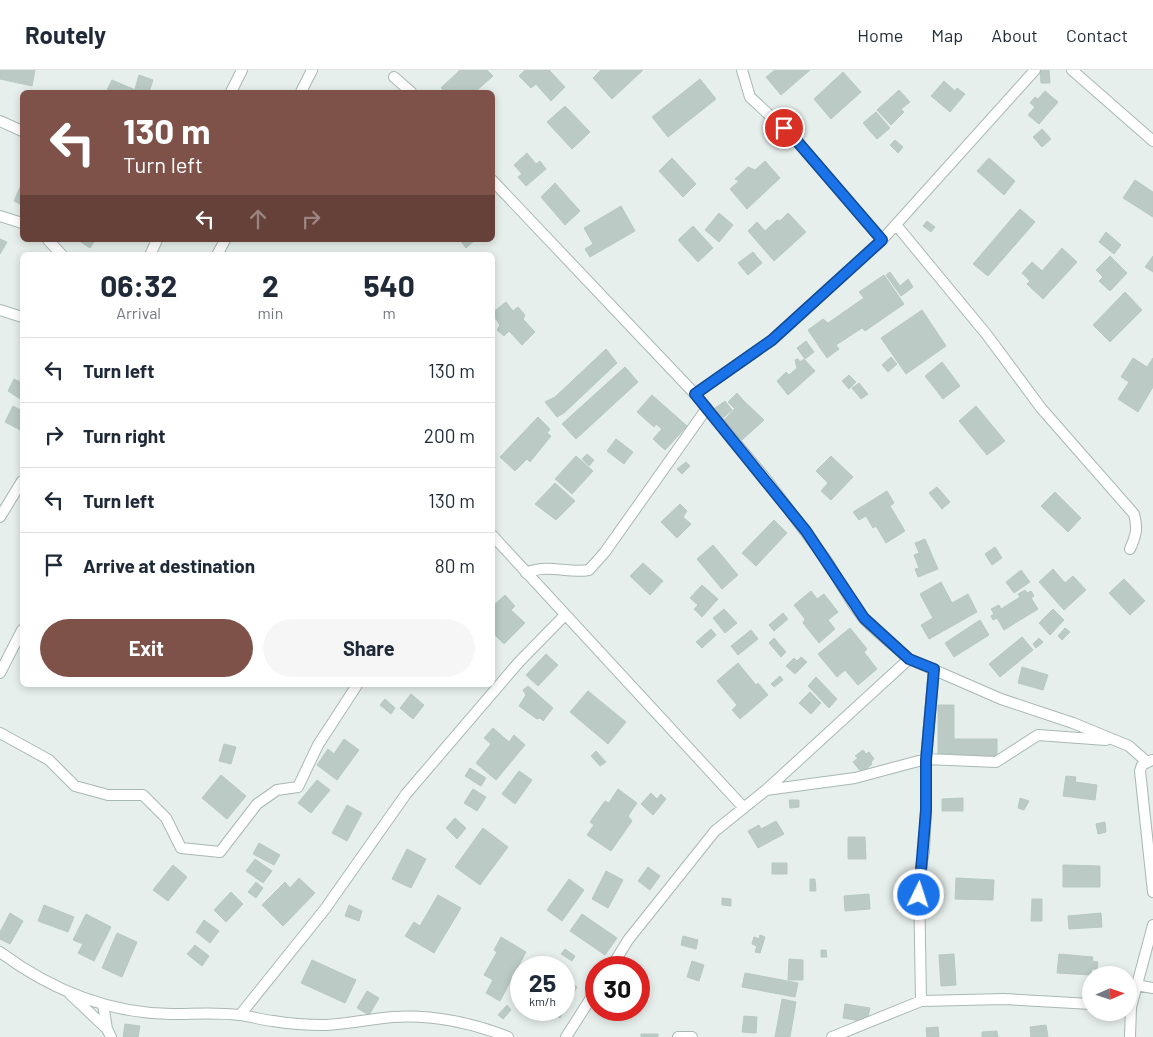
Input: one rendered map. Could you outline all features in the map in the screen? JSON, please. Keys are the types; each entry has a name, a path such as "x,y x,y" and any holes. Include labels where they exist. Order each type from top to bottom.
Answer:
{"street":[{"path":"232,90 242,70"},
{"path":"301,90 312,70"},
{"path":"742,70 750,97 796,140 882,240"},
{"path":"695,394 772,340 897,226 959,152 1035,70"},
{"path":"1072,70 1153,140"},
{"path":"394,77 408,90"},
{"path":"0,121 20,130"},
{"path":"495,183 695,394 806,531 864,618 909,659 1001,699 1115,740 1129,746 1150,761 1140,770 1153,892"},
{"path":"0,216 20,222"},
{"path":"897,226 987,336 1041,408 1134,514 1137,526 1136,536 1130,549"},
{"path":"50,242 59,252"},
{"path":"0,310 20,316"},
{"path":"526,572 546,567 577,572 589,570 605,552 707,408"},
{"path":"0,517 20,484"},
{"path":"495,538 744,808"},
{"path":"240,1015 325,910 406,794 520,662 566,615"},
{"path":"0,673 20,634"},
{"path":"618,956 628,940 715,831 766,790 909,659"},
{"path":"921,1001 918,910 926,810 926,760 934,669"},
{"path":"0,733 49,760 75,786 108,795 143,795 166,818 181,848 201,852 220,852 257,804 277,790 298,787 318,745 356,687"},
{"path":"766,790 855,778 926,760 996,762 1038,735 1115,740"},
{"path":"1138,978 1153,925"},
{"path":"0,952 29,972 69,993 103,1004 170,1014 204,1012 240,1015 274,1022 327,1024 395,1017 428,1018 484,1029 508,1037"},
{"path":"1138,985 1153,988"},
{"path":"69,993 109,1033"},
{"path":"832,1037 921,1001 1004,999 1082,1003"},
{"path":"103,1004 109,1033"},
{"path":"566,1037 585,1007"},
{"path":"1130,1021 1130,1037"},
{"path":"678,1037 692,1037"}],"building":[{"path":"0,70 35,70 32,86 0,79"},
{"path":"460,70 487,70 493,76 477,90 443,90 441,88"},
{"path":"525,70 549,70 565,87 551,101 536,84 531,88 519,76"},
{"path":"601,70 643,70 612,99 593,78"},
{"path":"775,70 810,70 781,95 766,77"},
{"path":"1040,70 1049,70 1050,83 1041,83"},
{"path":"843,72 861,92 831,119 814,99"},
{"path":"139,75 153,80 150,90 135,89"},
{"path":"700,79 716,99 668,137 652,117"},
{"path":"112,80 135,90 107,90"},
{"path":"944,81 955,91 957,88 965,94 950,112 931,96"},
{"path":"899,90 910,102 901,109 904,112 891,125 877,110"},
{"path":"1045,91 1058,102 1039,124 1028,115 1035,107 1030,103 1035,97 1038,99"},
{"path":"565,106 590,132 572,149 547,122"},
{"path":"876,112 890,128 877,139 863,123"},
{"path":"1042,129 1051,139 1042,147 1033,137"},
{"path":"895,140 903,147 898,153 890,145"},
{"path":"527,153 536,164 540,161 546,169 526,186 518,177 522,174 514,165"},
{"path":"672,158 696,184 683,197 659,171"},
{"path":"989,158 1015,181 1004,195 977,171"},
{"path":"765,161 780,178 747,209 730,189 739,181 735,179 748,167 755,170"},
{"path":"1135,180 1153,192 1153,217 1123,198"},
{"path":"555,183 580,211 565,225 541,197"},
{"path":"20,188 20,204 14,201"},
{"path":"621,206 635,231 590,257 585,249 593,244 584,228"},
{"path":"1020,209 1035,222 988,276 973,264"},
{"path":"719,213 733,225 719,242 705,230"},
{"path":"788,213 806,232 774,261 748,231 757,222 765,231"},
{"path":"927,221 935,227 931,232 923,226"},
{"path":"693,226 713,248 698,262 678,240"},
{"path":"1106,232 1121,245 1114,254 1099,242"},
{"path":"0,239 7,242 0,254"},
{"path":"81,242 94,242 90,248"},
{"path":"462,242 473,242 466,248"},
{"path":"1062,248 1077,262 1043,299 1027,284 1030,281 1022,273 1032,262 1042,271"},
{"path":"753,252 762,263 748,275 738,263"},
{"path":"1110,256 1127,273 1110,291 1099,281 1103,277 1096,270"},
{"path":"1153,256 1153,272 1145,267"},
{"path":"890,272 900,286 908,279 913,287 901,296 886,275"},
{"path":"884,275 904,304 865,331 862,328 836,345 839,349 827,358 808,330 823,319 828,323 864,298 859,292"},
{"path":"1125,292 1142,310 1110,342 1093,325"},
{"path":"506,302 513,311 518,307 525,315 523,319 535,332 522,345 509,331 504,336 497,330 500,325 495,318 495,311"},
{"path":"922,310 946,346 906,374 881,338"},
{"path":"806,341 814,352 805,359 797,348"},
{"path":"606,349 617,363 564,413 557,417 545,402 555,397"},
{"path":"891,357 897,364 888,372 882,365"},
{"path":"1133,358 1147,367 1153,358 1153,387 1138,412 1118,399 1129,382 1121,377"},
{"path":"798,359 800,362 804,359 815,371 788,395 777,381 786,372 789,375 797,368 795,360"},
{"path":"942,362 960,386 943,399 925,376"},
{"path":"625,367 638,382 576,439 562,424"},
{"path":"849,375 856,382 849,389 842,381"},
{"path":"14,379 20,382 20,399 8,391"},
{"path":"859,383 868,394 861,399 852,388"},
{"path":"737,393 743,400 734,408 728,402"},
{"path":"652,395 687,426 665,450 653,439 662,429 656,424 654,427 637,412"},
{"path":"743,400 764,420 742,440 723,421"},
{"path":"725,401 732,410 723,418 715,408"},
{"path":"13,406 20,410 20,430 5,422"},
{"path":"976,406 1005,441 987,455 959,421"},
{"path":"538,417 550,429 547,433 551,436 530,462 527,459 515,471 500,457"},
{"path":"616,439 633,452 624,464 607,451"},
{"path":"587,454 594,460 589,466 582,459"},
{"path":"576,456 593,471 572,494 555,479"},
{"path":"831,456 853,477 831,500 821,491 828,483 816,471"},
{"path":"686,462 690,466 682,474 677,469"},
{"path":"555,483 575,501 556,520 535,504"},
{"path":"937,487 950,502 942,509 929,493"},
{"path":"887,491 894,503 890,506 905,531 886,543 876,526 873,528 866,516 859,520 853,512"},
{"path":"1055,492 1081,518 1068,532 1041,506"},
{"path":"680,504 687,511 683,517 691,524 677,538 661,522"},
{"path":"774,520 787,533 756,566 742,553"},
{"path":"925,539 938,569 918,577 915,569 919,568 914,555 919,553 915,543"},
{"path":"713,545 738,575 722,589 697,559"},
{"path":"995,547 1002,558 992,565 985,554"},
{"path":"643,563 663,581 650,595 630,576"},
{"path":"1053,569 1065,583 1073,576 1086,590 1064,610 1039,582"},
{"path":"1021,570 1030,582 1014,593 1006,582"},
{"path":"1124,579 1145,601 1130,615 1109,593"},
{"path":"941,582 952,603 968,594 977,612 929,639 921,625 933,618 920,594"},
{"path":"702,585 718,599 702,617 694,609 698,605 690,598"},
{"path":"1025,590 1027,593 1031,591 1034,596 1031,598 1038,609 1004,630 997,618 993,620 991,616 994,614 991,609 999,605 1001,609 1020,597 1018,594"},
{"path":"811,591 817,599 824,594 838,612 828,620 835,629 819,643 803,623 805,619 794,605"},
{"path":"505,595 515,606 511,610 525,623 504,644 495,635 495,604"},
{"path":"724,609 737,623 725,633 713,618"},
{"path":"1053,609 1064,620 1050,635 1039,623"},
{"path":"783,613 788,619 774,631 769,625"},
{"path":"980,620 989,635 954,657 945,643"},
{"path":"850,628 867,649 864,652 877,669 858,685 845,670 837,677 818,654"},
{"path":"1065,628 1070,632 1062,640 1058,636"},
{"path":"711,629 716,635 702,648 696,642"},
{"path":"751,630 758,639 738,655 731,646"},
{"path":"1022,637 1033,650 1000,677 989,664"},
{"path":"774,638 786,652 781,657 769,643"},
{"path":"1039,638 1043,642 1036,648 1033,644"},
{"path":"546,654 558,665 538,686 526,675"},
{"path":"801,657 807,662 795,674 786,666 794,658 797,661"},
{"path":"738,663 756,685 758,683 768,695 740,719 732,710 737,705 717,681"},
{"path":"1022,667 1048,675 1043,690 1018,683"},
{"path":"780,676 783,680 774,687 771,684"},
{"path":"816,677 837,699 829,708 808,686"},
{"path":"528,686 553,708 543,721 519,706 526,695 523,690"},
{"path":"588,691 626,722 608,744 570,712"},
{"path":"810,692 821,703 811,714 799,703"},
{"path":"411,694 424,705 413,719 400,708"},
{"path":"385,699 395,708 391,714 380,705"},
{"path":"938,705 954,705 954,739 997,739 997,756 938,756"},
{"path":"493,728 509,742 514,735 525,745 496,780 476,763 491,744 484,738"},
{"path":"344,739 359,750 337,780 317,765 328,749 334,754"},
{"path":"224,744 236,747 231,764 219,761"},
{"path":"863,750 866,754 869,752 874,759 871,762 872,764 862,773 853,762 858,758 855,756"},
{"path":"596,751 606,762 600,766 591,756"},
{"path":"470,768 486,778 481,786 465,776"},
{"path":"519,771 532,780 515,804 502,794"},
{"path":"221,775 246,796 227,819 202,798"},
{"path":"1066,776 1076,777 1075,782 1097,785 1095,800 1063,796"},
{"path":"317,780 330,790 311,813 298,803"},
{"path":"473,789 486,797 477,811 464,803"},
{"path":"618,789 637,803 628,816 632,821 611,851 587,835 594,825 590,822 605,801 609,803"},
{"path":"651,793 657,799 661,794 666,799 653,815 641,804"},
{"path":"963,798 963,811 942,811 942,799"},
{"path":"1020,798 1029,801 1024,810 1018,808"},
{"path":"789,800 799,800 799,807 790,808"},
{"path":"347,805 362,813 347,841 332,833"},
{"path":"455,818 466,828 457,839 446,828"},
{"path":"776,821 784,834 758,848 748,831 759,825 761,829"},
{"path":"1105,822 1106,832 1098,834 1096,824"},
{"path":"483,828 508,847 480,885 455,867"},
{"path":"848,837 865,837 866,859 848,859"},
{"path":"259,843 280,855 274,865 253,854"},
{"path":"407,849 426,859 411,888 392,879"},
{"path":"255,859 272,871 263,883 246,871"},
{"path":"772,863 787,863 787,874 772,874"},
{"path":"173,865 187,877 168,901 153,890"},
{"path":"1063,865 1100,866 1100,887 1063,887"},
{"path":"648,867 660,876 650,890 638,881"},
{"path":"606,871 623,880 608,908 592,899"},
{"path":"299,878 315,893 283,926 262,905 285,882 290,888"},
{"path":"956,878 994,880 993,900 955,899"},
{"path":"569,879 584,890 562,921 547,910"},
{"path":"810,879 815,879 816,891 810,891"},
{"path":"256,882 263,888 256,898 248,892"},
{"path":"231,892 243,904 226,922 214,910"},
{"path":"869,894 870,909 845,911 844,896"},
{"path":"438,895 461,908 434,953 405,936 414,922 420,926"},
{"path":"722,898 731,899 731,906 722,905"},
{"path":"1032,899 1042,899 1042,921 1031,921"},
{"path":"44,905 74,917 68,932 38,921"},
{"path":"349,905 362,911 359,921 345,916"},
{"path":"10,913 23,921 10,944 0,939 0,932"},
{"path":"1101,913 1102,927 1069,929 1068,916"},
{"path":"86,914 111,927 94,961 78,953 83,944 73,940"},
{"path":"582,914 617,938 605,955 570,931"},
{"path":"204,920 219,931 210,943 196,932"},
{"path":"117,933 137,942 122,977 102,968"},
{"path":"760,935 765,937 760,953 755,952 757,946 752,944 754,937 759,939"},
{"path":"683,936 698,940 696,949 681,945"},
{"path":"501,937 526,952 524,956 510,956 510,982 500,1001 486,993 493,980 484,975 497,952 494,950"},
{"path":"195,945 209,956 202,966 187,954"},
{"path":"565,949 575,956 564,956 561,954"},
{"path":"821,950 826,950 827,957 821,957"},
{"path":"954,954 956,985 941,986 939,955"},
{"path":"1059,954 1093,957 1092,961 1098,962 1097,966 1082,966 1082,974 1057,973"},
{"path":"789,959 803,960 803,980 788,980"},
{"path":"312,960 356,980 345,1003 301,983"},
{"path":"692,961 704,965 699,981 687,977"},
{"path":"745,973 798,983 795,997 742,987"},
{"path":"367,991 379,998 369,1015 357,1008"},
{"path":"782,999 796,1002 790,1037 775,1037"},
{"path":"845,1004 870,1008 867,1022 843,1018"},
{"path":"507,1005 510,1009 503,1019 498,1015"},
{"path":"744,1016 757,1017 756,1033 742,1032"},
{"path":"125,1024 140,1026 138,1037 123,1037"},
{"path":"1046,1025 1048,1037 1031,1037 1030,1027"},
{"path":"938,1027 939,1037 927,1037 926,1028"},
{"path":"997,1031 998,1037 982,1037 982,1032"},
{"path":"641,1034 658,1034 658,1037 641,1037"}],"route":[{"path":"784,128 882,240 772,340 695,394 806,531 864,618 909,659 934,669 926,760 924,851 919,879 919,895"}]}
